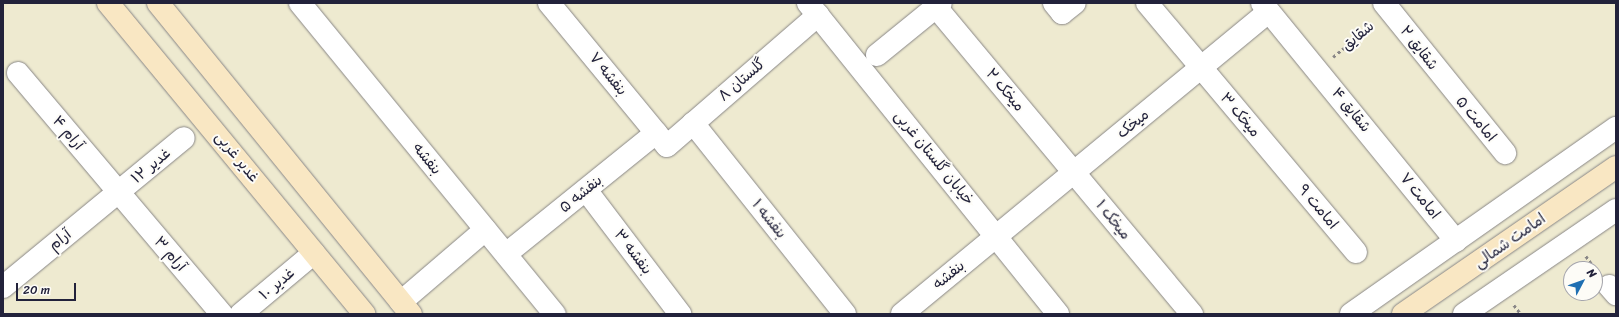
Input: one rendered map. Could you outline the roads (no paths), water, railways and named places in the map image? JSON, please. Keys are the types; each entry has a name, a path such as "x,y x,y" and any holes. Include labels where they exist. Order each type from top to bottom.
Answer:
{"main road":[{"name":"غدیر غربی","path":"108,3 364,314"},
{"path":"158,3 406,308"},
{"name":"امامت شمالی","path":"1403,314 1616,167"}],"street":[{"name":"بنفشه","path":"300,3 555,314"},
{"name":"بنفشه ۷","path":"549,3 661,139"},
{"path":"1054,3 1062,13 1075,3"},
{"name":"میخک ۳","path":"1147,3 1280,162"},
{"path":"877,55 939,5"},
{"name":"میخک ۲","path":"939,5 1074,172"},
{"name":"شقایق ۲","path":"1390,5 1448,85"},
{"name":"میخک","path":"996,236 1201,68 1265,8"},
{"name":"شقایق ۴","path":"1265,8 1318,69 1385,151"},
{"name":"گلستان ۸","path":"661,139 693,123 813,9"},
{"name":"خیابان گلستان غربی","path":"813,9 1058,314"},
{"name":"آرام ۴","path":"18,73 118,194"},
{"name":"امامت ۵","path":"1448,85 1504,153"},
{"name":"بنفشه ۱","path":"693,123 845,314"},
{"path":"1351,314 1616,128"},
{"name":"غدیر ۱۲","path":"118,194 184,138"},
{"name":"بنفشه ۵","path":"506,254 586,190 661,139"},
{"name":"امامت ۷","path":"1385,151 1456,241"},
{"name":"امامت ۹","path":"1280,162 1356,252"},
{"name":"میخک ۱","path":"1074,172 1192,314"},
{"name":"بنفشه ۳","path":"586,190 680,314"},
{"name":"آرام","path":"3,287 118,194"},
{"name":"آرام ۳","path":"118,194 222,314"},
{"path":"1464,314 1616,210"},
{"path":"406,308 440,270 485,230"},
{"name":"بنفشه","path":"907,312 996,236"},
{"name":"غدیر ۱۰","path":"241,314 314,253"}]}
